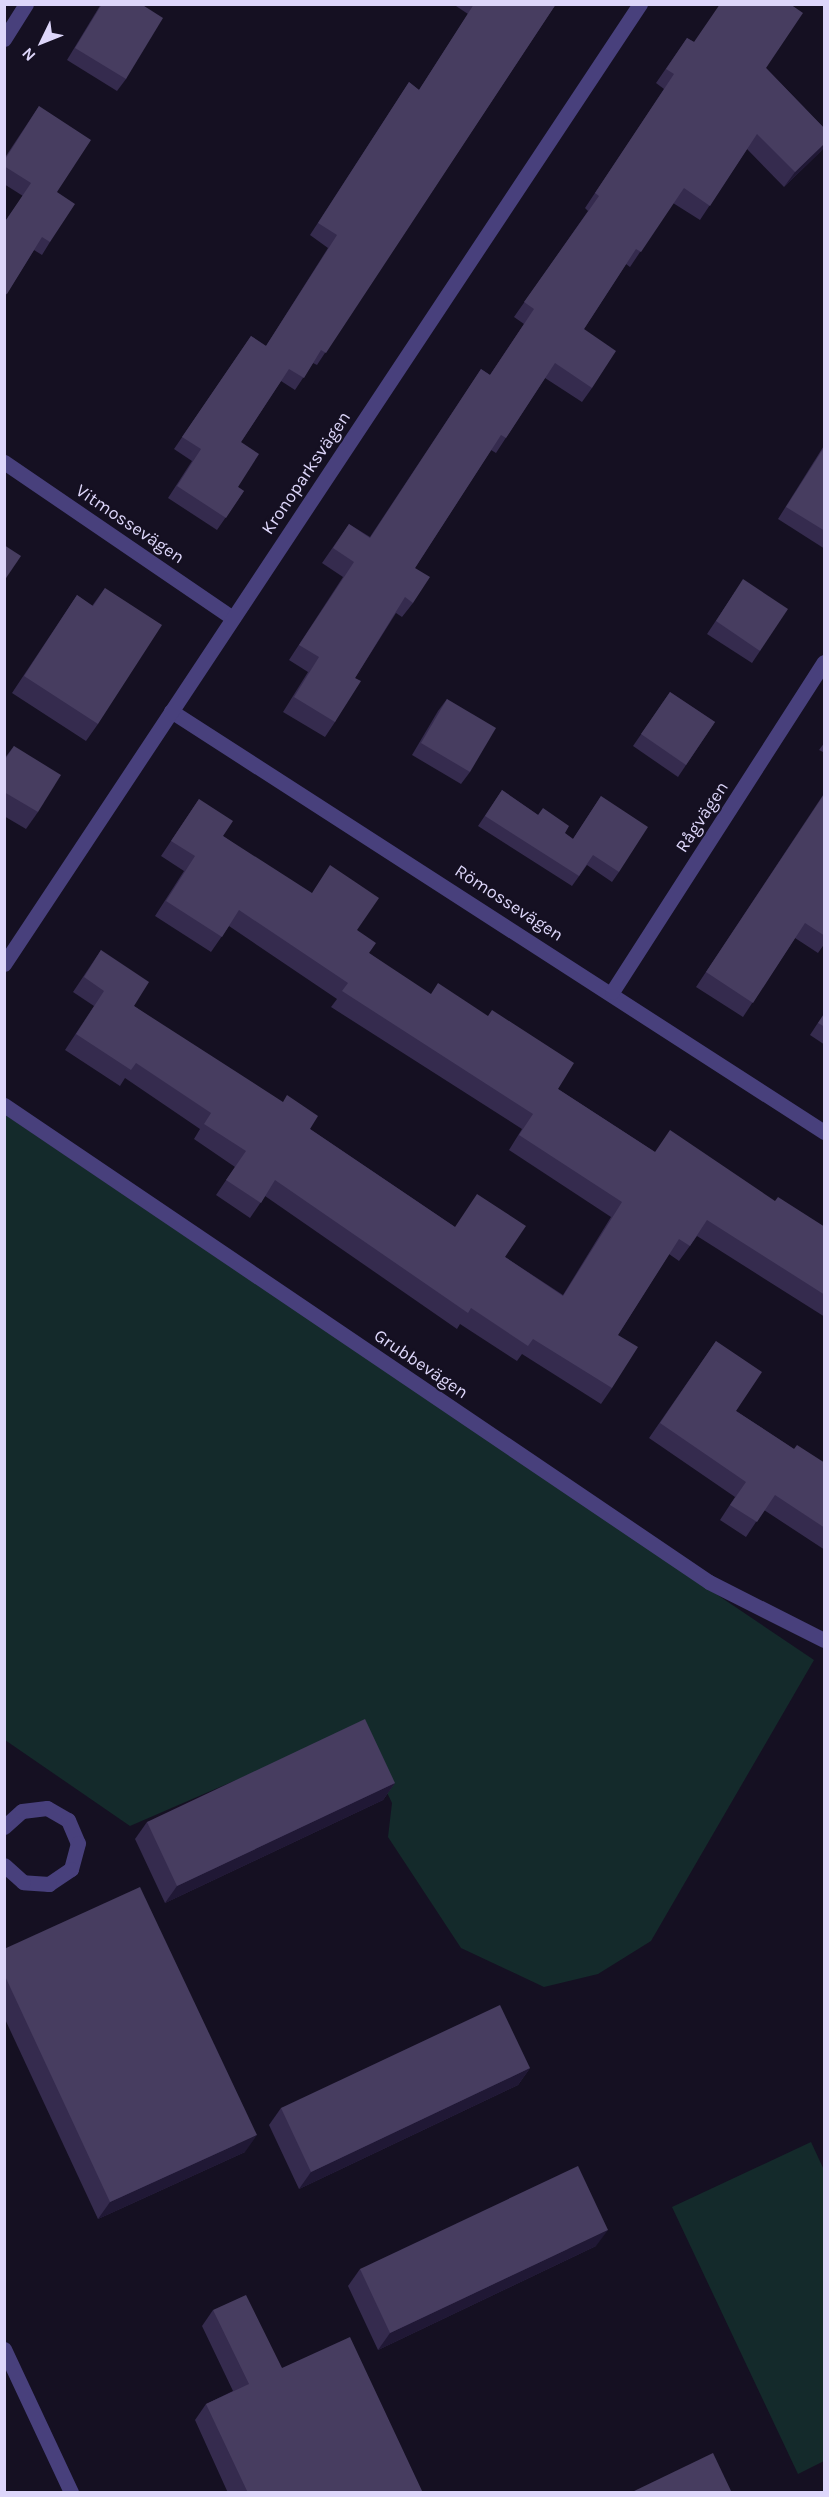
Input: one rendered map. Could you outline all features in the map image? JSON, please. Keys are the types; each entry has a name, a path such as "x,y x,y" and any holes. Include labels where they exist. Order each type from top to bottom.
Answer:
{"street":[{"path":"4,39 26,4"},
{"name":"Kronoparksvägen","path":"4,964 640,4"},
{"name":"Vitmossevägen","path":"4,462 233,618"},
{"name":"Rågvägen","path":"612,992 825,662"},
{"name":"Römossevägen","path":"171,711 612,992 825,1132"},
{"name":"Grubbevägen","path":"4,1105 709,1582 825,1640"},
{"path":"4,1827 22,1811 47,1808 68,1820 78,1843 71,1869 49,1884 23,1882 4,1865"},
{"path":"4,2349 71,2493"}],"green space":[{"path":"4,1114 814,1660 651,1941 598,1974 544,1987 461,1948 388,1837 392,1803 356,1728 130,1826 5,1740"},
{"path":"811,2142 824,2170 824,2461 798,2474 672,2207"}],"building":[{"path":"102,4 141,4 163,18 126,79 75,48"},
{"path":"474,4 556,4 326,353 321,350 304,378 289,369 241,442 259,454 238,487 244,491 226,518 177,486 201,449 182,437 251,336 266,346 337,235 318,223 409,82 419,90"},
{"path":"720,4 790,4 803,13 766,68 825,129 825,143 795,172 757,134 710,206 684,188 641,252 636,249 584,329 616,351 592,388 555,363 506,438 501,435 415,568 430,577 413,603 405,597 355,678 361,681 335,722 294,697 319,657 299,645 354,562 333,548 349,524 370,538 481,369 490,375 534,309 524,302 599,196 595,193 674,74 666,69 687,38 694,42"},
{"path":"39,106 91,140 57,192 75,204 50,242 42,237 7,294 4,293 4,223 31,183 4,166 4,161"},
{"path":"825,446 825,531 786,507"},
{"path":"4,545 21,556 4,581"},
{"path":"743,579 788,609 760,651 716,621"},
{"path":"105,588 162,625 98,724 24,676 77,595 93,606"},
{"path":"670,692 715,722 686,765 641,734"},
{"path":"447,699 496,728 470,772 421,743"},
{"path":"14,746 61,775 38,812 4,792 4,761"},
{"path":"502,790 538,815 543,808 569,826 565,833 573,839 601,796 648,827 619,872 593,855 579,876 485,816"},
{"path":"825,793 825,936 805,923 753,1003 706,972"},
{"path":"199,799 233,821 223,836 312,893 330,865 379,898 357,930 376,943 369,953 431,994 438,983 488,1016 492,1010 574,1063 558,1089 655,1152 670,1130 775,1201 778,1197 825,1227 825,1295 707,1220 690,1246 679,1239 618,1335 638,1347 612,1388 533,1339 528,1346 471,1308 468,1313 275,1180 261,1203 226,1180 246,1151 204,1124 211,1113 136,1063 131,1070 76,1034 104,991 84,977 101,950 149,982 134,1006 283,1102 287,1095 318,1116 310,1129 455,1227 477,1194 526,1226 505,1257 563,1296 622,1202 519,1135 533,1114 342,991 348,983 239,910 222,937 166,901 195,856 171,841"},
{"path":"825,1013 825,1027 818,1023"},
{"path":"716,1341 762,1372 736,1411 794,1449 797,1445 825,1463 825,1528 775,1495 757,1522 730,1505 746,1482 660,1423"},
{"path":"365,1719 395,1783 177,1886 147,1822"},
{"path":"140,1887 257,2135 110,2202 4,1974 4,1949"},
{"path":"500,2005 530,2068 311,2172 281,2108"},
{"path":"578,2166 608,2230 390,2333 360,2269"},
{"path":"246,2295 282,2368 350,2337 423,2493 248,2493 206,2404 249,2384 213,2310"},
{"path":"713,2453 732,2493 630,2493"}]}
